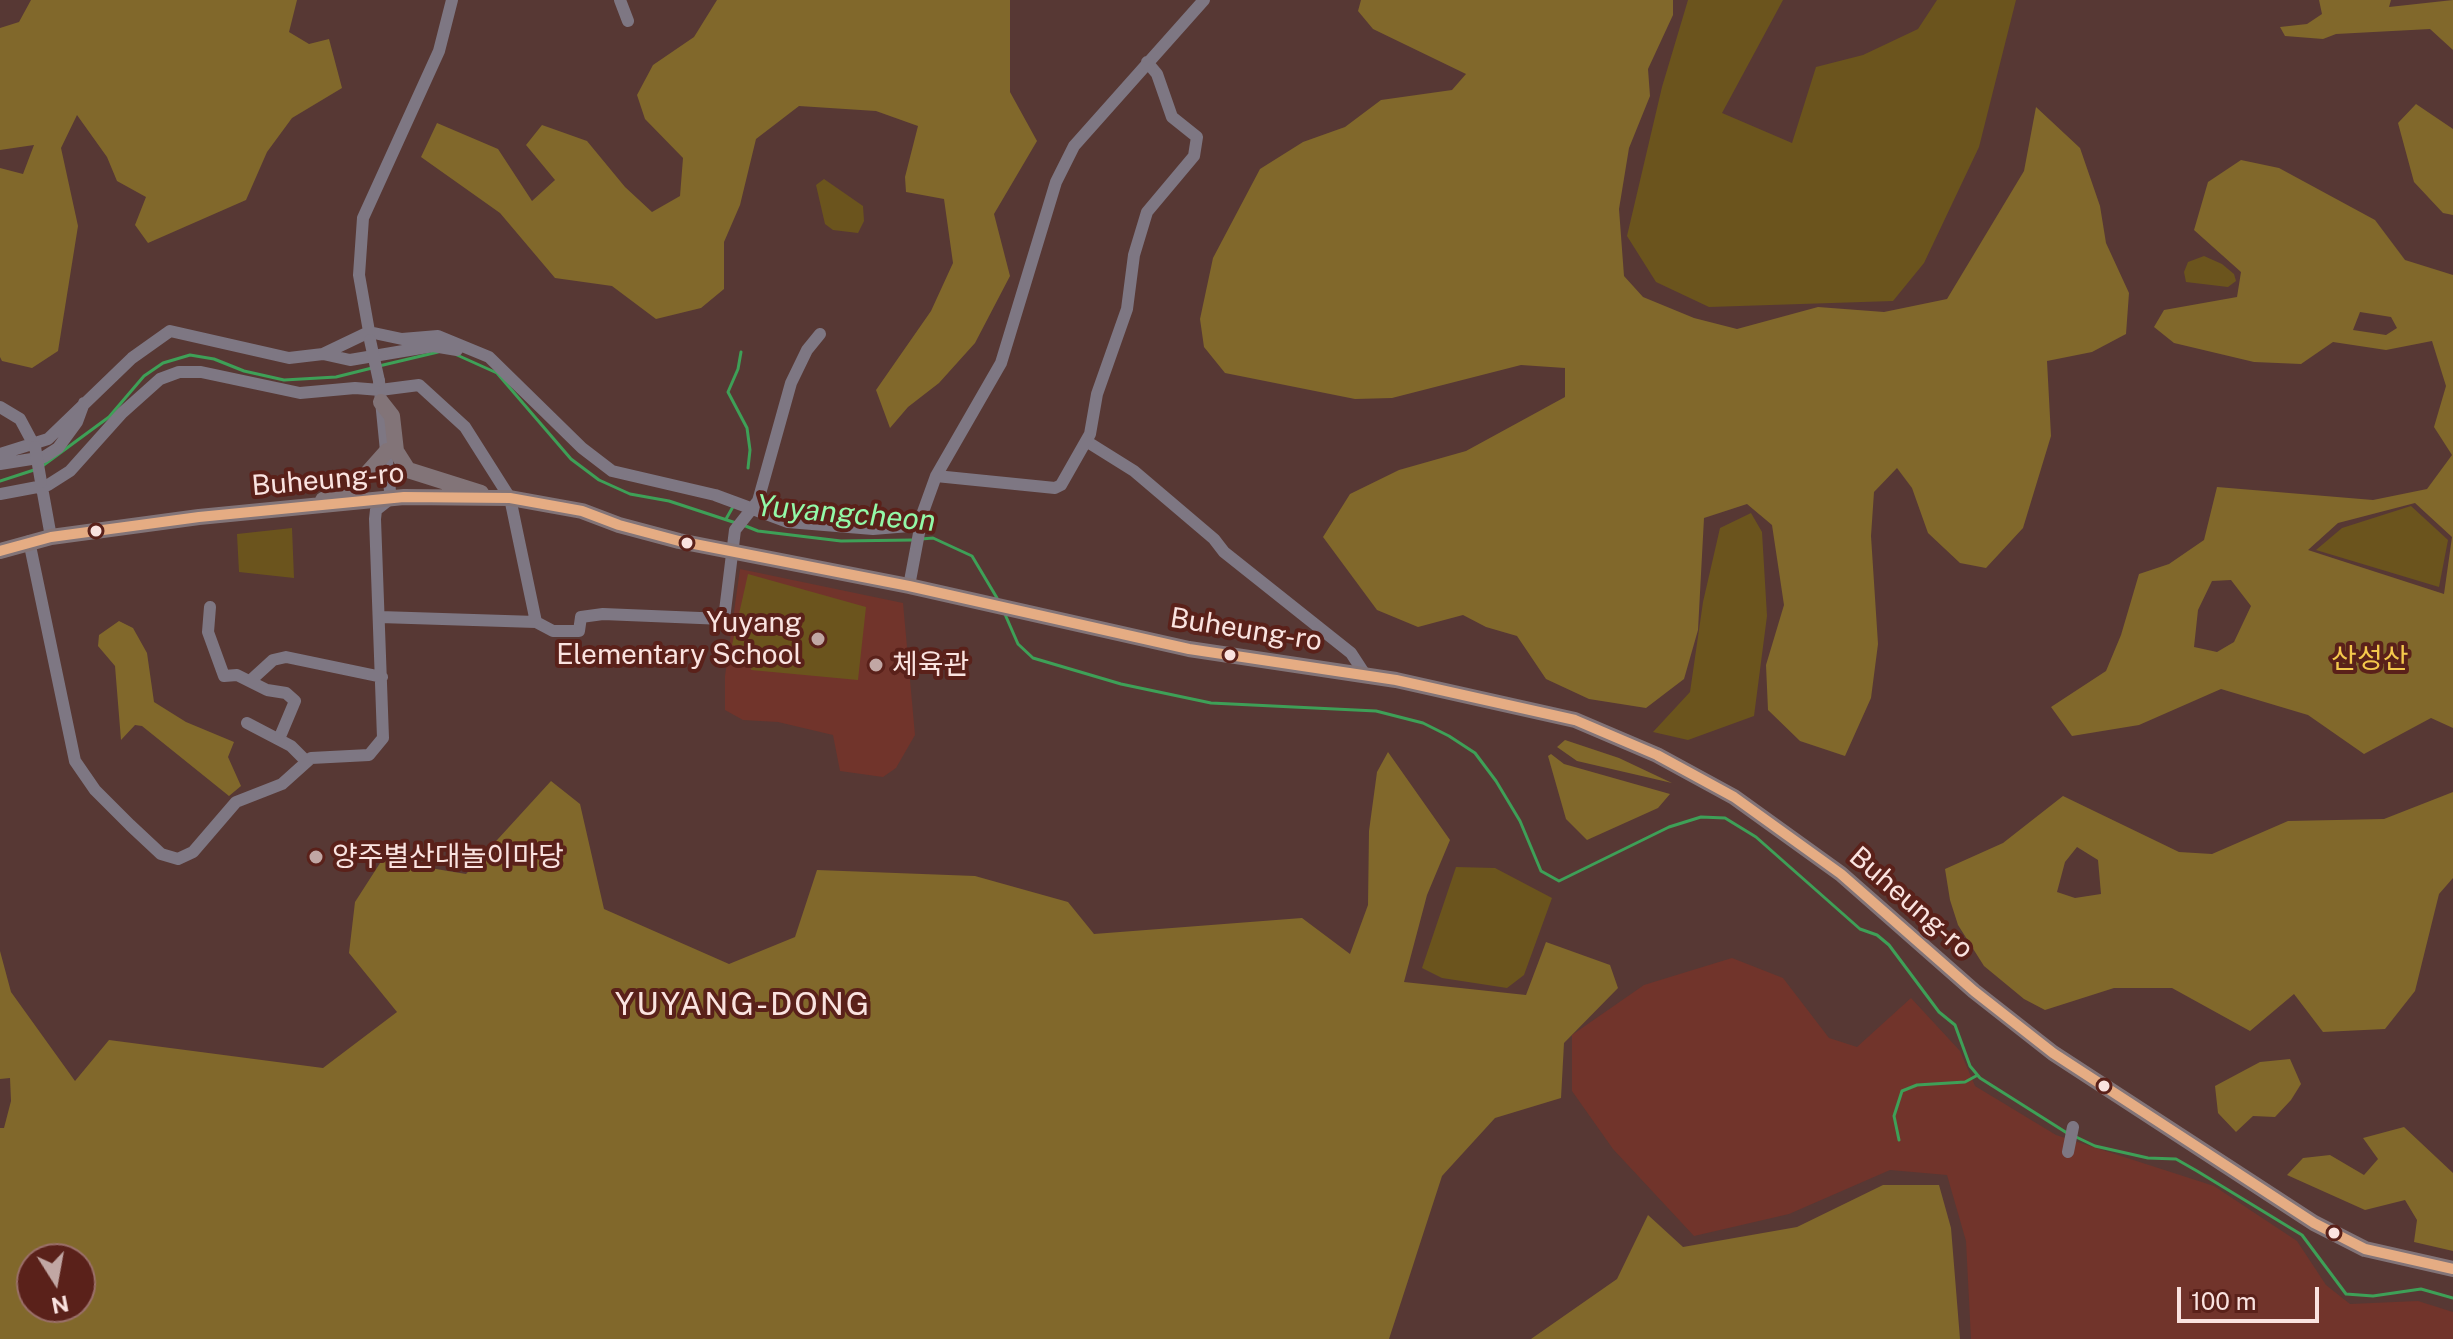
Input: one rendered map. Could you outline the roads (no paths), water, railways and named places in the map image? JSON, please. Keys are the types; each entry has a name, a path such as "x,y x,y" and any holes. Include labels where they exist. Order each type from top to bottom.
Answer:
{"main road":[{"path":"380,391 392,416 396,451 408,470 502,498"},
{"path":"297,509 355,487 387,451"},
{"name":"Buheung-ro","path":"0,551 51,537 390,499 502,498 582,511 644,533 909,586 1189,649 1481,696 1565,717 1629,741 1734,797 1841,874 1995,1009 2115,1096 2342,1238 2398,1258 2453,1269"}],"street":[{"path":"29,541 75,761 95,790 161,854 178,859 193,852 236,802 282,784 306,761 338,755 369,755 377,749 383,738 375,519 376,510 390,499 380,391 359,275 363,218 439,51 452,0"},
{"path":"620,0 628,21"},
{"path":"909,586 920,528 936,476 1001,363 1056,182 1074,146 1204,0"},
{"path":"936,476 1055,488 1061,485 1086,441 1097,394 1127,309 1134,255 1147,212 1194,156 1197,137 1172,117 1157,74 1147,62"},
{"path":"0,454 48,439 85,400 144,348 170,331 289,358 323,354 370,336 402,339 438,336 467,345 492,359 582,448 612,471 715,495 750,511 788,522 873,529 920,528"},
{"path":"380,617 536,622 553,631 579,631 581,617 603,614 724,619 735,530 758,501 791,383 807,350 820,334"},
{"path":"323,354 350,360 443,346 492,359"},
{"path":"0,494 70,471 122,413 160,379 179,372 201,372 300,393 355,388 380,391 419,385 465,427 502,498 536,622"},
{"path":"0,464 44,457 58,448 77,422 85,400"},
{"path":"0,407 20,419 34,445 51,537"},
{"path":"1086,441 1134,471 1214,539 1224,552 1351,653 1366,676"},
{"path":"210,607 208,632 217,664 224,676 237,675 286,693 295,701 279,739"},
{"path":"250,681 273,660 286,657 382,677"},
{"path":"247,723 279,739 306,761"},
{"path":"2068,1152 2073,1127"}],"waterway":[{"name":"Yuyangcheon","path":"379,366 438,352"},
{"path":"741,352 738,369 728,392 747,428 750,450 748,468"},
{"name":"Yuyangcheon","path":"41,467 109,417 144,376 163,363 190,355 284,380 336,377 372,368"},
{"name":"Yuyangcheon","path":"457,355 497,373 571,459 599,480 630,494 669,501 736,523"},
{"name":"Yuyangcheon","path":"0,481 34,470"},
{"path":"726,519 734,505"},
{"name":"Yuyangcheon","path":"743,525 758,531 841,541 913,540"},
{"name":"Yuyangcheon","path":"921,539 933,538 972,556 997,598"},
{"name":"Yuyangcheon","path":"1004,612 1018,644 1033,658 1121,684 1211,703 1376,711 1423,723 1475,753 1520,821 1541,871 1559,881 1669,827 1701,817 1725,818 1756,837 1860,929 1877,935 1889,945 1939,1012 1955,1025 1970,1066 1980,1078 2067,1133"},
{"path":"1899,1140 1894,1116 1902,1091 1917,1085 1965,1082 1976,1076"},
{"name":"Yuyangcheon","path":"2074,1136 2095,1146 2148,1158 2176,1159 2197,1171 2302,1235 2346,1294 2373,1296 2421,1289 2453,1298"}],"place":[{"name":"Yuyang Elementary School","path":"818,639"},
{"name":"체육관","path":"876,665"},
{"name":"양주별산대놀이마당","path":"316,857"}],"district":[{"name":"YUYANG-DONG","path":"743,1005"}],"park label":[{"name":"산성산","path":"2370,659"}]}
